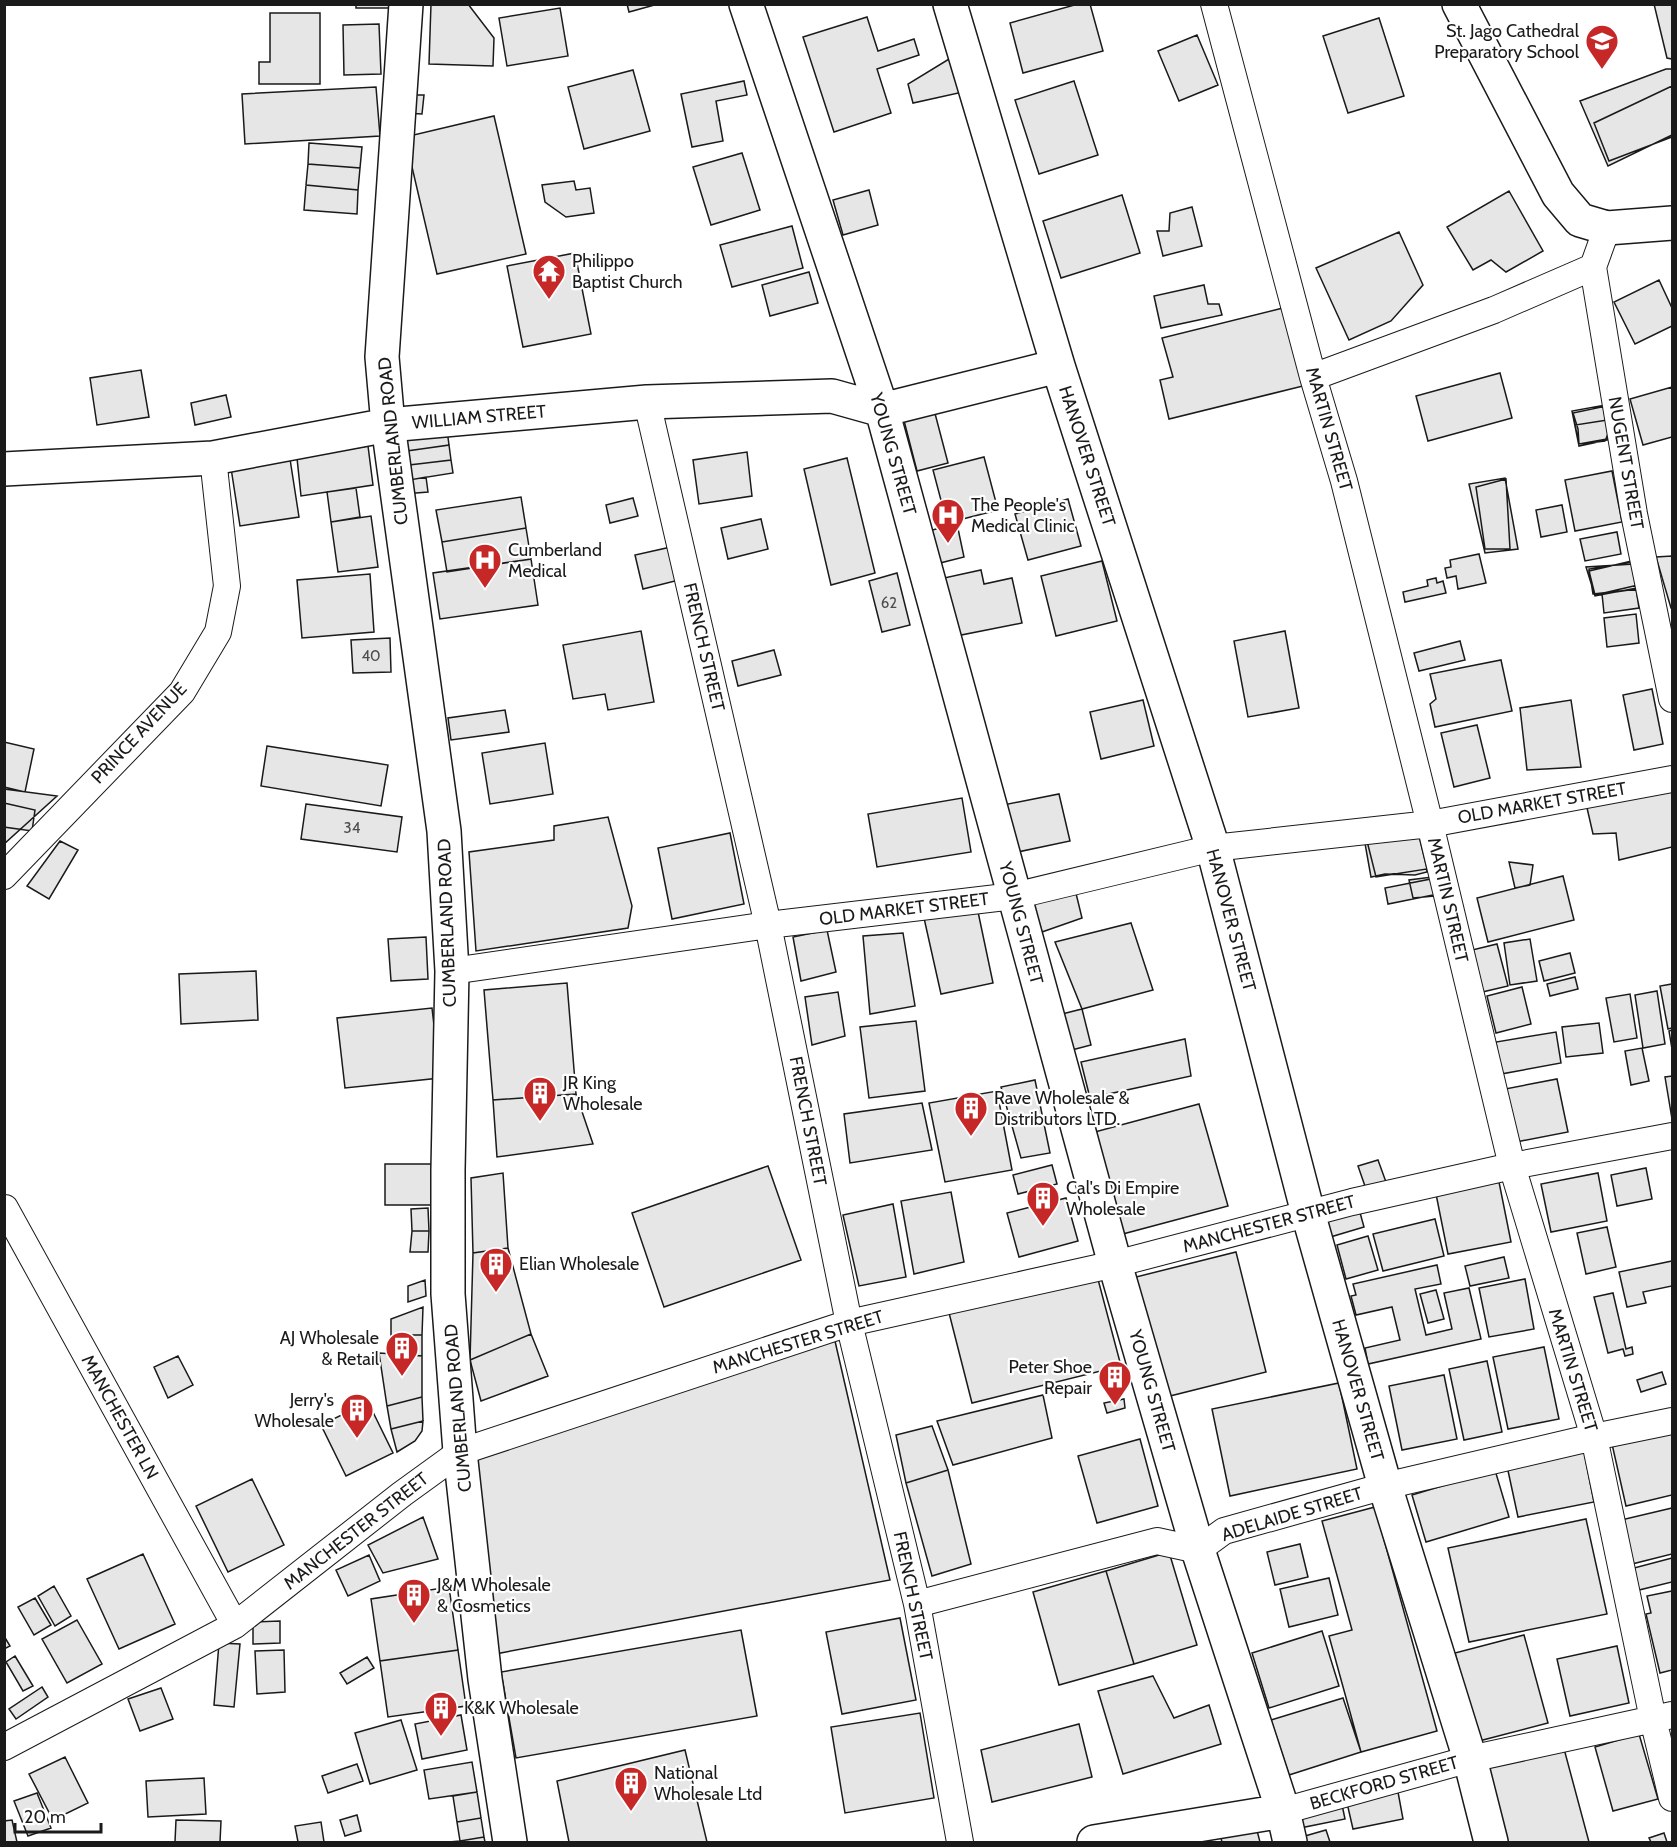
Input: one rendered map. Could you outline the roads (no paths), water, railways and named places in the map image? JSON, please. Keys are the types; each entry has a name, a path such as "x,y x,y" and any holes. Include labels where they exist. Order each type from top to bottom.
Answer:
{"street":[{"name":"CUMBERLAND ROAD","path":"406,4 382,357 388,425 444,831 452,971 448,1294 460,1452 485,1679 510,1842"},
{"name":"YOUNG STREET","path":"746,4 882,410 1115,1264 1198,1550 1283,1811 1290,1842"},
{"name":"HANOVER STREET","path":"950,4 1058,366 1213,848 1308,1213 1385,1485 1470,1759 1491,1842"},
{"name":"MARTIN STREET","path":"1214,4 1313,376 1344,481 1430,824 1512,1166 1594,1437 1663,1717 1672,1798"},
{"path":"1459,4 1558,194 1580,220 1607,228 1672,223"},
{"name":"NUGENT STREET","path":"1607,228 1593,267 1634,514 1672,699"},
{"path":"1313,376 1494,310 1593,267"},
{"path":"882,410 1058,366"},
{"name":"WILLIAM STREET","path":"4,469 213,458 388,425 647,402 832,396 882,410"},
{"name":"FRENCH STREET","path":"647,402 768,925 849,1323 917,1604 960,1842"},
{"name":"PRINCE AVENUE","path":"4,876 182,692 218,632 227,586 213,458"},
{"name":"OLD MARKET STREET","path":"452,971 768,925 1014,896 1213,848 1430,824 1672,779"},
{"name":"MANCHESTER STREET","path":"4,1747 236,1625 402,1494 460,1452 849,1323 1115,1264 1308,1213 1512,1166 1672,1136"},
{"name":"MANCHESTER LN","path":"4,1208 236,1625"},
{"name":"ADELAIDE STREET","path":"917,1604 1157,1540 1198,1550 1224,1532 1385,1485 1672,1421"},
{"name":"BECKFORD STREET","path":"1094,1842 1283,1811 1470,1759 1663,1717"}],"place":[{"name":"St. Jago Cathedral Preparatory School","path":"1602,70"},
{"name":"Philippo Baptist Church","path":"549,300"},
{"name":"The People's Medical Clinic","path":"948,544"},
{"name":"Cumberland Medical","path":"485,589"},
{"name":"JR King Wholesale","path":"540,1122"},
{"name":"Rave Wholesale & Distributors LTD.","path":"971,1137"},
{"name":"Cal's Di Empire Wholesale","path":"1043,1227"},
{"name":"Elian Wholesale","path":"496,1293"},
{"name":"AJ Wholesale & Retail","path":"402,1377"},
{"name":"Peter Shoe Repair","path":"1115,1406"},
{"name":"Jerry's Wholesale","path":"357,1439"},
{"name":"J&M Wholesale & Cosmetics","path":"414,1624"},
{"name":"K&K Wholesale","path":"441,1737"},
{"name":"National Wholesale Ltd","path":"631,1812"}]}
